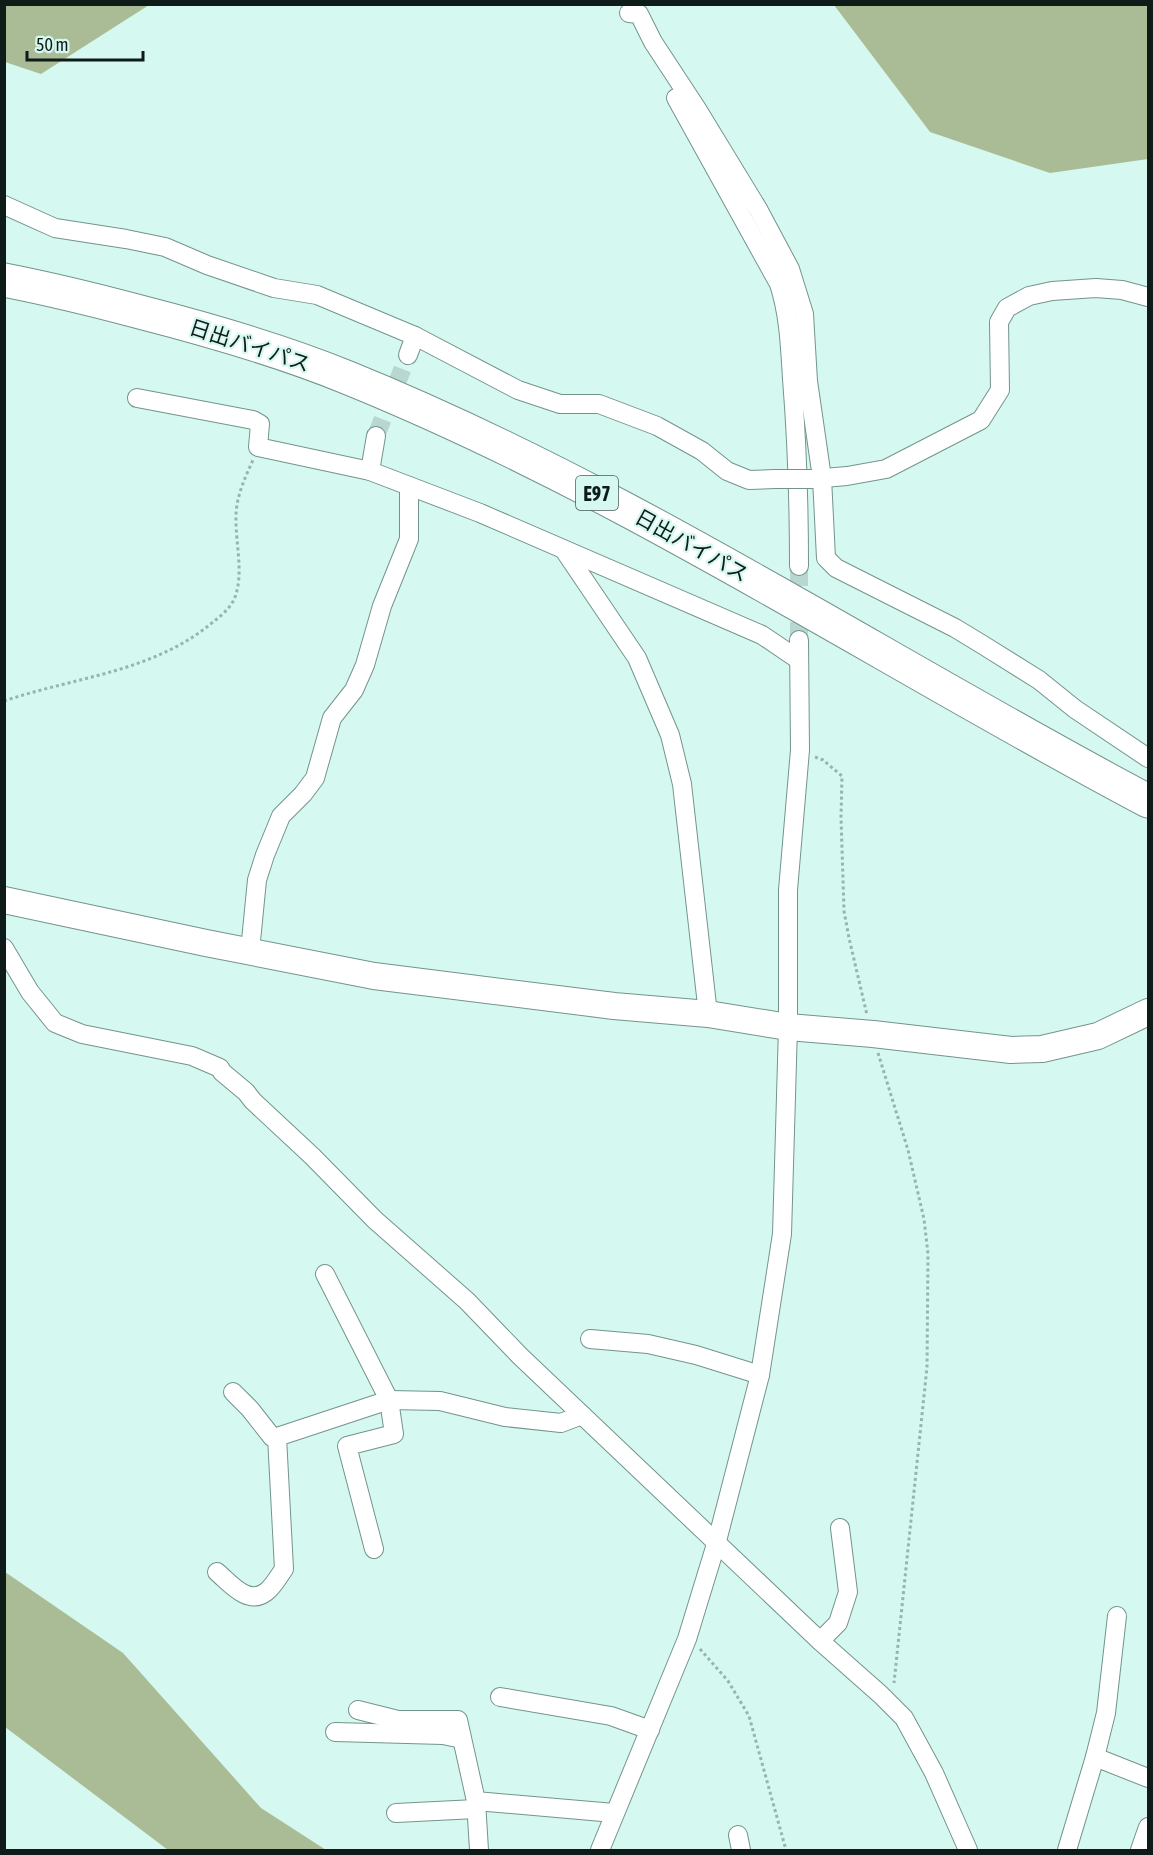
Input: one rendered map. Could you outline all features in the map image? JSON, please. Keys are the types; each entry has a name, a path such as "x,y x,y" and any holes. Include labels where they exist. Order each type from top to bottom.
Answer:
{"highway":[{"name":"日出バイパス","path":"4,280 49,288 213,331 344,376 474,432 584,486 687,541 977,707 1149,801"}],"street":[{"path":"626,9 639,14 653,42 758,209 790,269 804,314 808,381 826,558 836,568 955,628 983,645 1039,680 1075,709 1149,758"},
{"path":"626,9 779,284 785,302 798,459 799,566"},
{"path":"4,205 55,228 165,247 207,265 274,288 317,295 415,336 518,390 560,404 599,404 657,426 702,451 727,471 749,480 848,476 886,469 981,420 1000,390 999,322 1007,308 1029,296 1052,291 1096,288 1122,290 1149,297"},
{"path":"408,355 415,336"},
{"path":"137,398 253,420 260,424 258,447 370,471 409,486 563,548 762,635 799,660"},
{"path":"370,471 376,436"},
{"path":"250,951 257,880 265,855 281,816 315,778 332,718 354,690 365,665 382,606 409,539 409,486"},
{"path":"563,548 637,657 670,735 682,783 708,1014"},
{"path":"600,1851 687,1639 717,1541 760,1375 782,1234 788,1027 788,890 801,750 799,640"},
{"path":"4,900 374,976 614,1006 708,1014 788,1027 1011,1050 1042,1049 1098,1036 1149,1012"},
{"path":"4,948 30,992 56,1023 82,1034 192,1056 220,1068 246,1092 375,1220 467,1301 520,1356 904,1718 934,1773 968,1851"},
{"path":"325,1274 389,1400 394,1434 347,1446 374,1549"},
{"path":"590,1339 648,1344 696,1355 760,1375"},
{"path":"233,1392 272,1437 389,1400 440,1401 505,1417 561,1423 582,1415"},
{"path":"217,1572 244,1594 252,1597 266,1593 284,1569 277,1437"},
{"path":"820,1641 838,1623 848,1592 840,1527"},
{"path":"1067,1851 1106,1713 1117,1616"},
{"path":"500,1697 611,1716 650,1730"},
{"path":"358,1710 398,1720 458,1720 476,1805 479,1850"},
{"path":"335,1732 443,1735 462,1739"},
{"path":"1095,1757 1149,1778"},
{"path":"396,1813 476,1805 614,1814"},
{"path":"1140,1851 1149,1827"}],"path":[{"path":"4,701 162,656 194,638 224,613 236,597 239,582 235,520 238,496 258,447"},
{"path":"801,750 823,760 842,776 844,911 862,998 908,1150 924,1219 928,1254 927,1367 891,1706"},
{"path":"687,1639 704,1652 728,1681 749,1716 786,1851"}],"green space":[{"path":"5,4 149,5 41,74 5,62"},
{"path":"834,5 1148,5 1148,159 1050,173 930,132"},
{"path":"5,1572 123,1653 261,1808 326,1850 168,1850 5,1727"}],"tunnel":[{"path":"376,436 408,355"},
{"path":"799,566 799,640"}]}
